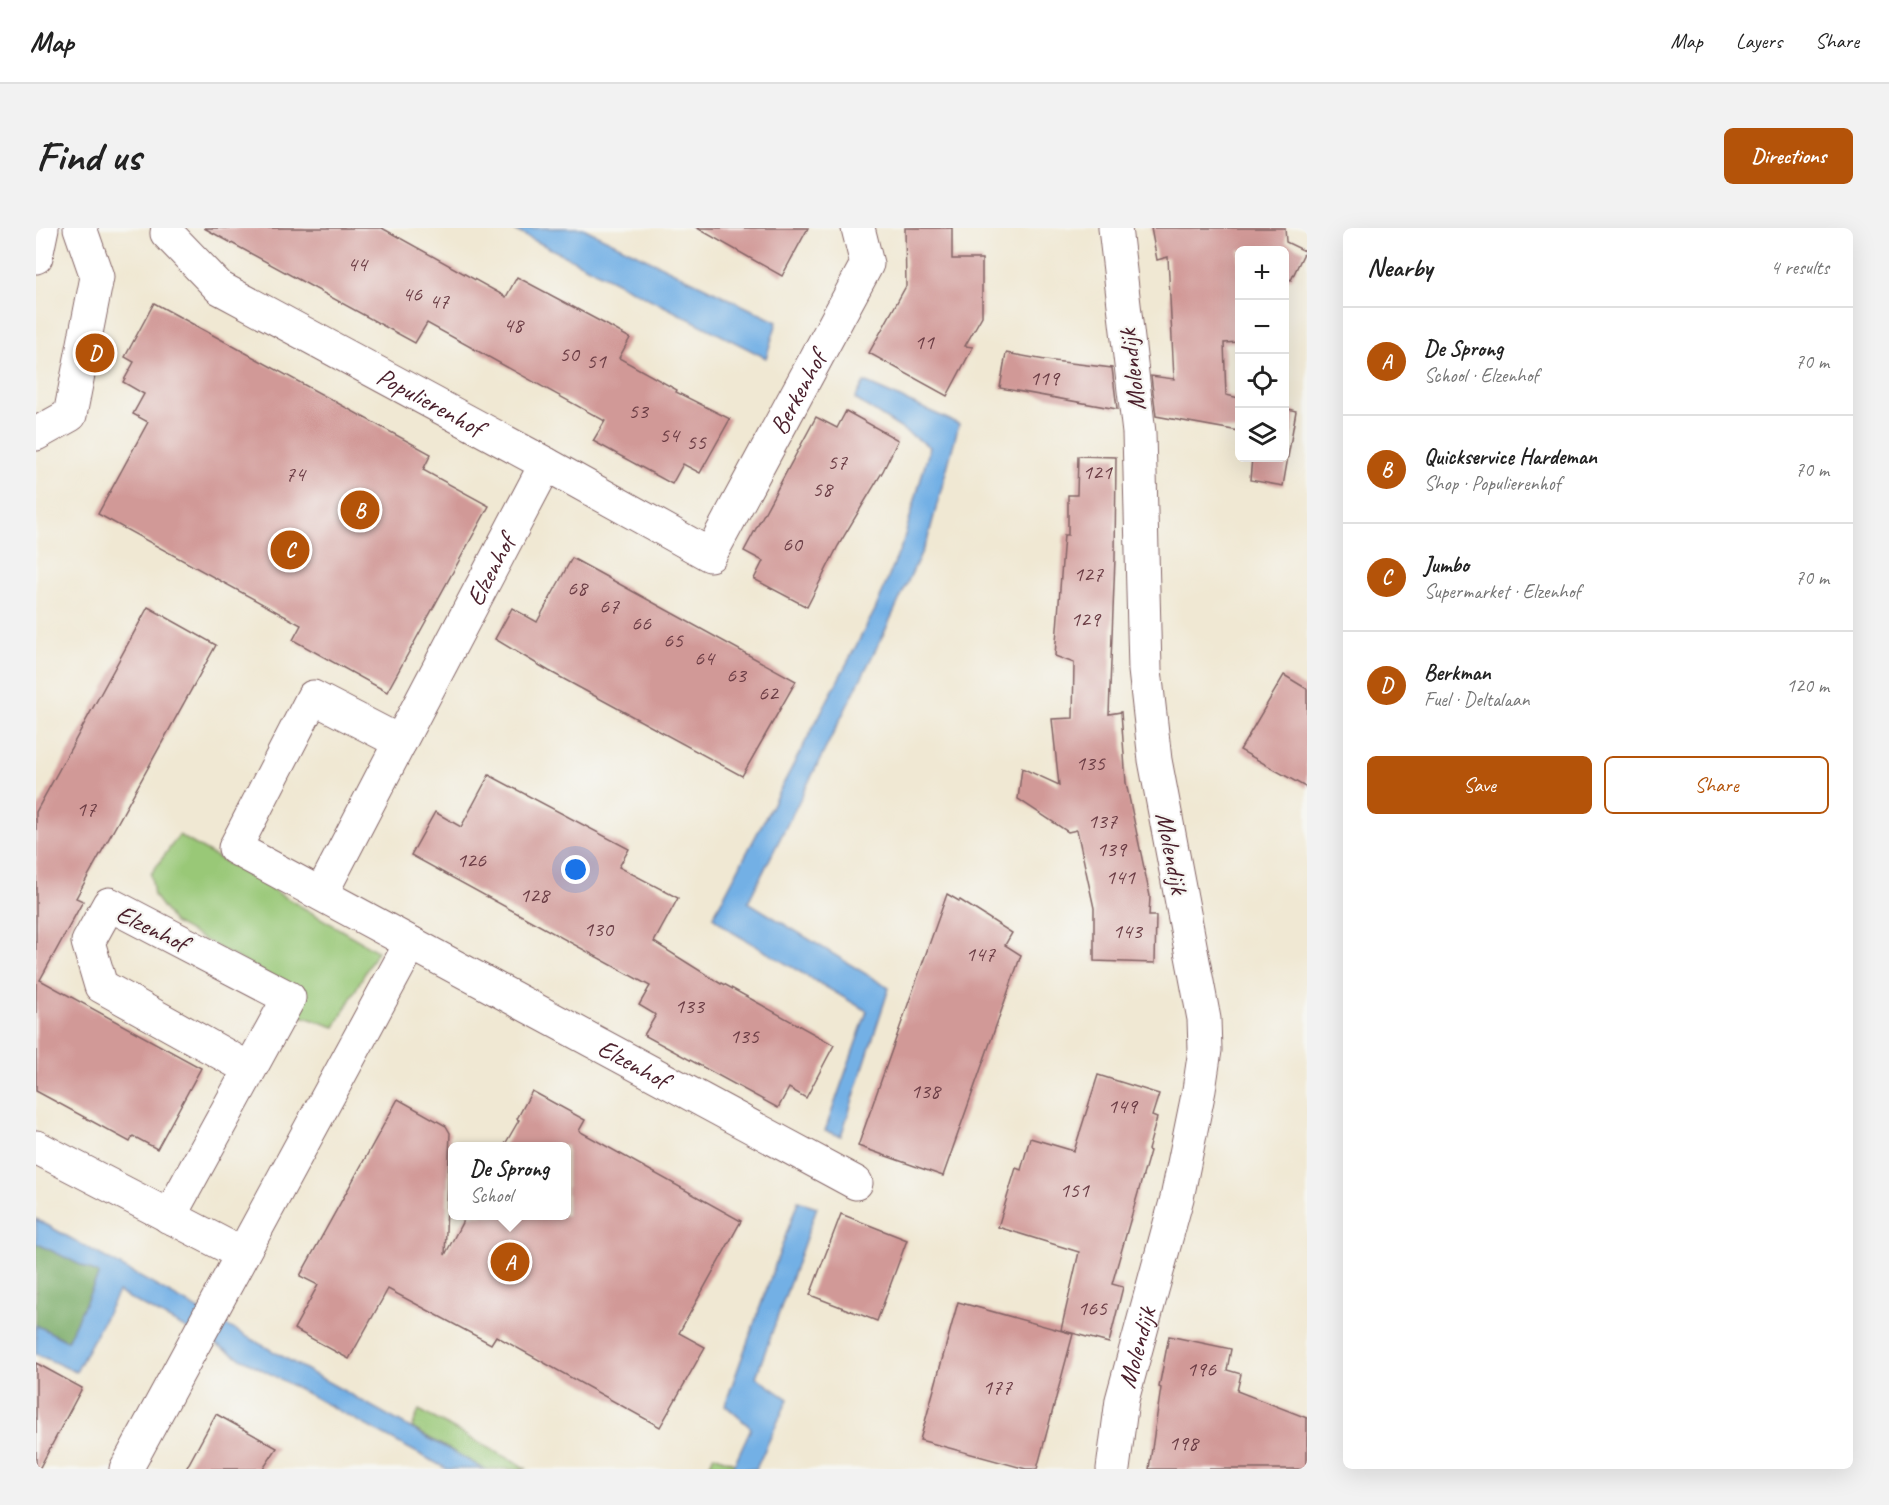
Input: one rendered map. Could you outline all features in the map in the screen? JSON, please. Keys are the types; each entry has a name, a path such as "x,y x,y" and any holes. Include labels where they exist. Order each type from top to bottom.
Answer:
{"street":[{"path":"36,257 42,228"},
{"path":"36,434 70,415 97,278 80,228"},
{"name":"Populierenhof","path":"168,228 167,232 220,288 710,555"},
{"name":"Berkenhof","path":"710,555 867,264 858,228"},
{"name":"Molendijk","path":"1113,1469 1122,1400 1177,1198 1205,1050 1204,1019 1155,760 1145,670 1139,433 1115,228"},
{"name":"Elzenhof","path":"321,894 546,464"},
{"name":"Elzenhof","path":"400,742 313,697 235,848 856,1183"},
{"name":"Elzenhof","path":"169,1217 289,998 109,904 88,942 101,986 250,1069"},
{"path":"126,1469 411,943"},
{"path":"36,1147 242,1254"}],"green space":[{"path":"179,835 377,951 335,1027 298,1015 306,996 174,923 154,896 151,874"},
{"path":"36,1243 99,1274 67,1341 36,1325"},
{"path":"419,1410 527,1469 484,1469 412,1428"},
{"path":"714,1455 734,1463 732,1469 708,1469"}],"water":[{"path":"510,228 583,228 777,322 766,358"},
{"path":"864,382 959,424 928,538 884,633 748,902 889,988 841,1136 825,1131 867,1011 732,932 713,917 875,610 903,542 930,447 855,399"},
{"path":"798,1201 817,1207 756,1377 788,1399 756,1469 732,1469 751,1428 725,1405"},
{"path":"36,1219 484,1469 447,1469 118,1292 76,1372 36,1354 36,1325 67,1341 99,1274 36,1243"}],"building":[{"path":"204,228 382,228 506,297 517,277 630,338 619,358 677,390 676,392 730,419 700,473 683,464 672,484 593,441 605,421 427,323 415,343"},
{"path":"697,228 808,228 782,276"},
{"path":"905,228 952,228 952,259 982,259 982,316 965,346 973,347 947,396 869,353 906,286"},
{"path":"1151,228 1285,228 1286,242 1305,251 1291,280 1289,279 1289,246 1235,246 1235,342 1224,343 1226,395 1235,397 1235,430 1156,416 1151,376 1174,379 1168,257 1157,260"},
{"path":"154,303 431,454 423,470 489,506 387,692 293,640 301,625 98,514 148,422 133,414 144,394 123,382 134,362 125,357"},
{"path":"1006,353 1112,368 1117,409 1000,388"},
{"path":"1289,409 1296,411 1289,451"},
{"path":"846,411 898,440 883,471 838,546 807,607 754,579 763,561 744,551 816,417 837,428"},
{"path":"1078,456 1116,457 1109,714 1121,712 1126,783 1150,896 1149,916 1156,916 1155,963 1094,961 1094,908 1077,830 1068,832 1018,799 1022,768 1059,785 1052,719 1073,718 1074,663 1055,656 1064,535 1068,535 1068,495 1077,495"},
{"path":"1252,462 1287,462 1283,486 1250,480"},
{"path":"572,558 796,681 742,776 495,639 512,608 537,622"},
{"path":"148,607 216,645 76,898 83,901 40,980 201,1068 157,1149 133,1136 130,1142 36,1091 36,812"},
{"path":"1284,675 1307,689 1307,788 1240,750"},
{"path":"489,775 629,849 619,867 678,898 654,942 721,984 834,1045 806,1098 789,1088 778,1108 644,1035 656,1015 639,1005 650,986 411,855 435,812 461,827"},
{"path":"947,894 1012,933 1005,945 1021,955 943,1176 858,1146"},
{"path":"1098,1075 1159,1094 1152,1116 1157,1118 1148,1150 1150,1151 1112,1284 1123,1287 1109,1343 1061,1330 1079,1252 998,1227 1016,1168 1021,1170 1030,1138 1074,1151"},
{"path":"532,1091 585,1120 579,1131 741,1221 679,1333 705,1347 660,1427 496,1336 491,1344 388,1289 349,1359 294,1329 318,1285 300,1276 398,1099 446,1126 450,1133 445,1255 463,1220 571,1220 571,1142 506,1142 519,1120 517,1119"},
{"path":"841,1214 907,1240 877,1321 810,1295"},
{"path":"958,1302 1073,1334 1037,1469 1026,1469 920,1440"},
{"path":"1169,1336 1231,1349 1227,1370 1241,1374 1237,1391 1307,1418 1307,1469 1149,1469 1161,1388 1159,1387"},
{"path":"36,1363 82,1388 39,1469 36,1469"},
{"path":"216,1414 277,1448 263,1469 186,1469"}],"place":[{"name":"Berkman","path":"95,353"},
{"name":"Quickservice Hardeman","path":"360,510"},
{"name":"Jumbo","path":"290,550"},
{"name":"De Sprong","path":"510,1262"}]}
